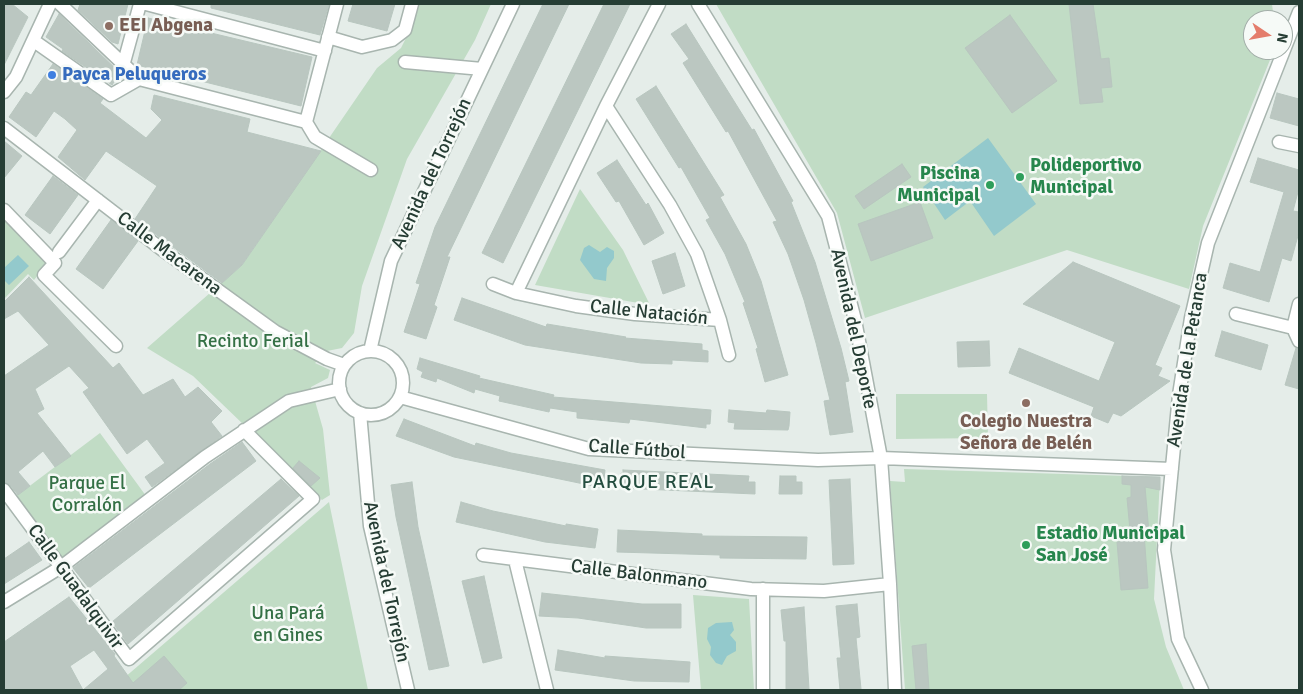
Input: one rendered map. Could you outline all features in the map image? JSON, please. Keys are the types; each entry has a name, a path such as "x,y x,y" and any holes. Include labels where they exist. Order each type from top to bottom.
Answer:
{"street":[{"path":"4,92 16,77 50,4"},
{"path":"60,4 123,66 139,79 306,122 315,137 371,170"},
{"path":"123,66 140,4"},
{"path":"146,4 325,51"},
{"path":"306,122 337,4"},
{"path":"328,37 362,47 392,40 404,30 412,4"},
{"name":"Avenida del Torrejón","path":"370,351 391,261 513,4"},
{"path":"516,293 606,106 659,4"},
{"name":"Avenida del Deporte","path":"698,4 828,216 855,320 881,458 895,690"},
{"name":"Avenida de la Petanca","path":"1202,690 1178,638 1164,550 1179,395 1191,318 1208,243 1299,12"},
{"path":"34,41 110,95 139,79"},
{"path":"405,62 482,69"},
{"name":"Calle Natación","path":"493,284 516,293 576,306 626,313 720,320 697,254 670,205 606,106"},
{"name":"Calle Macarena","path":"4,128 164,251 276,332 327,359 344,365"},
{"path":"1279,142 1299,146"},
{"path":"59,252 98,200"},
{"path":"4,210 55,263 44,275 116,346"},
{"path":"1299,304 1293,328 1299,341"},
{"path":"1236,314 1293,328"},
{"path":"720,320 730,355"},
{"path":"370,351 384,353 393,359 400,368 403,386 400,397 390,410 380,414 360,413 351,408 344,400 340,389 340,376 344,365 359,353 370,351"},
{"path":"4,602 62,567 244,430 289,401 340,389"},
{"name":"Calle Fútbol","path":"400,397 588,449 818,460 881,458 1172,468"},
{"name":"Avenida del Torrejón","path":"360,413 370,526 408,690"},
{"name":"Calle Guadalquivir","path":"4,490 129,659 313,499 244,430"},
{"name":"Calle Balonmano","path":"483,555 763,589 824,591 890,584"},
{"path":"515,560 547,690"},
{"path":"763,589 763,690"}],"green space":[{"name":"Recinto Ferial","path":"417,4 491,4 475,40 407,159 362,286 354,333 342,348 327,351 315,363 330,370 328,378 311,387 323,429 330,495 322,500 193,376 147,348 242,265 377,68 401,48 409,32"},
{"name":"Polideportivo Municipal","path":"716,4 1272,4 1273,10 1243,10 1243,60 1270,60 1203,226 1189,289 1067,250 865,318 837,213"},
{"path":"580,189 623,250 650,305 535,285"},
{"path":"4,219 47,264 34,280 28,274 4,299"},
{"path":"896,394 987,394 988,438 896,439"},
{"name":"Parque El Corralón","path":"100,433 149,500 61,567 15,497"},
{"name":"Estadio Municipal San José","path":"904,469 1160,477 1154,599 1166,647 1184,690 905,690 890,481 905,482"},
{"name":"Una Pará en Gines","path":"329,502 368,690 110,690"},
{"path":"693,595 749,599 754,690 701,690"}],"water":[{"name":"Piscina Municipal","path":"988,138 1036,204 994,236 970,201 945,220 923,187"},
{"path":"589,245 600,252 607,247 614,251 614,258 607,268 606,281 594,279 580,260 584,248"},
{"path":"18,255 29,266 9,285 4,280 4,268"},
{"path":"732,622 734,630 730,635 736,642 736,651 727,656 722,665 716,663 710,655 711,647 707,639 708,628 716,623"}],"building":[{"path":"4,4 12,4 28,17 4,65"},
{"name":"EEI Abgena","path":"80,4 128,4 118,44 112,42 78,10"},
{"path":"211,4 329,4 320,35 211,8"},
{"path":"353,4 395,4 387,31 348,21"},
{"path":"543,4 569,4 447,257 450,257 434,305 437,307 426,339 404,332 420,284 416,283 435,227"},
{"path":"604,4 630,4 503,263 482,253"},
{"path":"1069,4 1093,4 1101,59 1109,58 1112,87 1101,88 1103,102 1080,104"},
{"path":"59,14 120,73 112,85 62,51 63,49 46,37"},
{"path":"1010,15 1057,81 1012,113 965,48"},
{"path":"148,18 312,57 301,106 137,65"},
{"path":"686,24 752,130 754,129 793,201 791,202 815,262 841,348 849,381 845,382 853,432 830,435 824,401 830,400 816,343 788,254 773,222 777,221 728,131 726,132 683,63 689,59 671,34"},
{"path":"53,64 103,99 100,103 146,138 162,120 151,109 154,95 250,119 247,132 321,151 242,265 222,283 135,219 157,186 106,151 85,180 58,157 77,130 65,119 54,111 36,137 9,117 26,92 31,95"},
{"path":"656,86 724,195 720,197 746,244 761,281 788,375 765,382 756,349 758,348 743,303 745,302 725,254 706,220 710,218 681,167 679,168 636,99"},
{"path":"1277,93 1299,99 1299,126 1270,118"},
{"path":"4,141 22,156 4,178"},
{"path":"1258,158 1299,170 1299,188 1293,211 1299,212 1299,232 1291,261 1282,258 1269,302 1223,288 1230,263 1260,272 1284,192 1250,182"},
{"path":"617,160 646,205 648,203 664,233 644,245 619,201 616,202 597,173"},
{"path":"902,164 911,177 864,209 855,196"},
{"path":"53,176 78,195 50,234 25,215"},
{"path":"920,202 933,238 871,261 858,224"},
{"path":"111,220 138,241 103,289 76,269"},
{"path":"675,253 685,286 663,294 652,261"},
{"path":"1073,262 1180,306 1155,365 1162,368 1158,376 1170,381 1121,416 1113,413 1108,423 1091,416 1094,407 1009,373 1019,348 1099,381 1115,342 1023,304"},
{"path":"29,277 113,368 119,363 143,395 173,379 185,397 198,387 222,411 211,422 222,436 152,487 145,477 165,463 147,439 127,454 83,392 89,388 69,366 35,389 44,409 37,413 71,456 55,467 43,451 18,472 30,486 18,495 10,485 4,482 4,376 49,345 18,311 4,319 4,302"},
{"path":"462,298 546,327 547,324 625,338 702,344 702,350 708,351 708,362 672,360 672,364 641,363 525,345 454,320"},
{"path":"1222,331 1268,345 1261,370 1215,356"},
{"path":"989,341 990,366 958,367 957,342"},
{"path":"1296,348 1299,349 1299,389 1285,385"},
{"path":"420,358 480,376 479,378 554,395 553,397 711,410 710,424 706,424 706,428 630,419 629,423 577,418 577,412 550,408 549,412 499,401 500,396 475,389 474,393 437,378 436,382 421,377 423,372 417,369"},
{"path":"729,410 766,413 767,410 790,412 788,430 734,429 735,423 728,422"},
{"path":"404,419 475,446 476,443 511,453 605,470 603,488 454,457 396,436"},
{"path":"242,442 256,461 89,588 73,568"},
{"path":"299,461 320,478 311,486 293,468"},
{"path":"623,470 749,476 748,482 755,482 755,494 620,488"},
{"path":"780,476 796,476 796,482 802,482 802,494 779,494"},
{"path":"1122,476 1160,477 1160,490 1145,487 1149,533 1144,533 1148,588 1121,590 1117,542 1131,541 1127,498 1131,497 1131,485 1122,484"},
{"path":"281,479 299,496 128,644 112,622"},
{"path":"850,479 854,564 833,565 829,480"},
{"path":"412,482 418,527 449,666 429,670 396,517 391,485"},
{"path":"461,502 493,511 566,526 566,524 598,529 595,548 545,542 456,522"},
{"path":"618,530 702,534 702,536 807,537 806,559 720,558 720,555 617,552"},
{"path":"29,542 42,560 4,584 4,559"},
{"path":"484,576 502,658 483,663 462,581"},
{"path":"542,593 642,604 681,604 681,628 646,628 578,618 539,616"},
{"path":"69,597 115,654 114,656 133,683 164,656 187,683 179,690 83,690 4,690 4,642","holes":["94,650 108,669 83,690 70,666"]},
{"path":"857,604 860,637 856,638 861,689 840,690 837,658 841,658 836,606"},
{"path":"804,607 809,689 786,689 786,641 784,641 781,610"},
{"path":"926,644 929,690 916,690 912,646"},
{"path":"558,650 605,658 605,656 690,662 689,682 634,681 555,670"}],"place":[{"name":"EEI Abgena","path":"109,26"},
{"name":"Payca Peluqueros","path":"52,75"},
{"name":"Polideportivo Municipal","path":"1020,177"},
{"name":"Piscina Municipal","path":"990,185"},
{"name":"Colegio Nuestra Señora de Belén","path":"1026,403"},
{"name":"Estadio Municipal San José","path":"1026,545"}],"district":[{"name":"PARQUE REAL","path":"648,483"}]}
